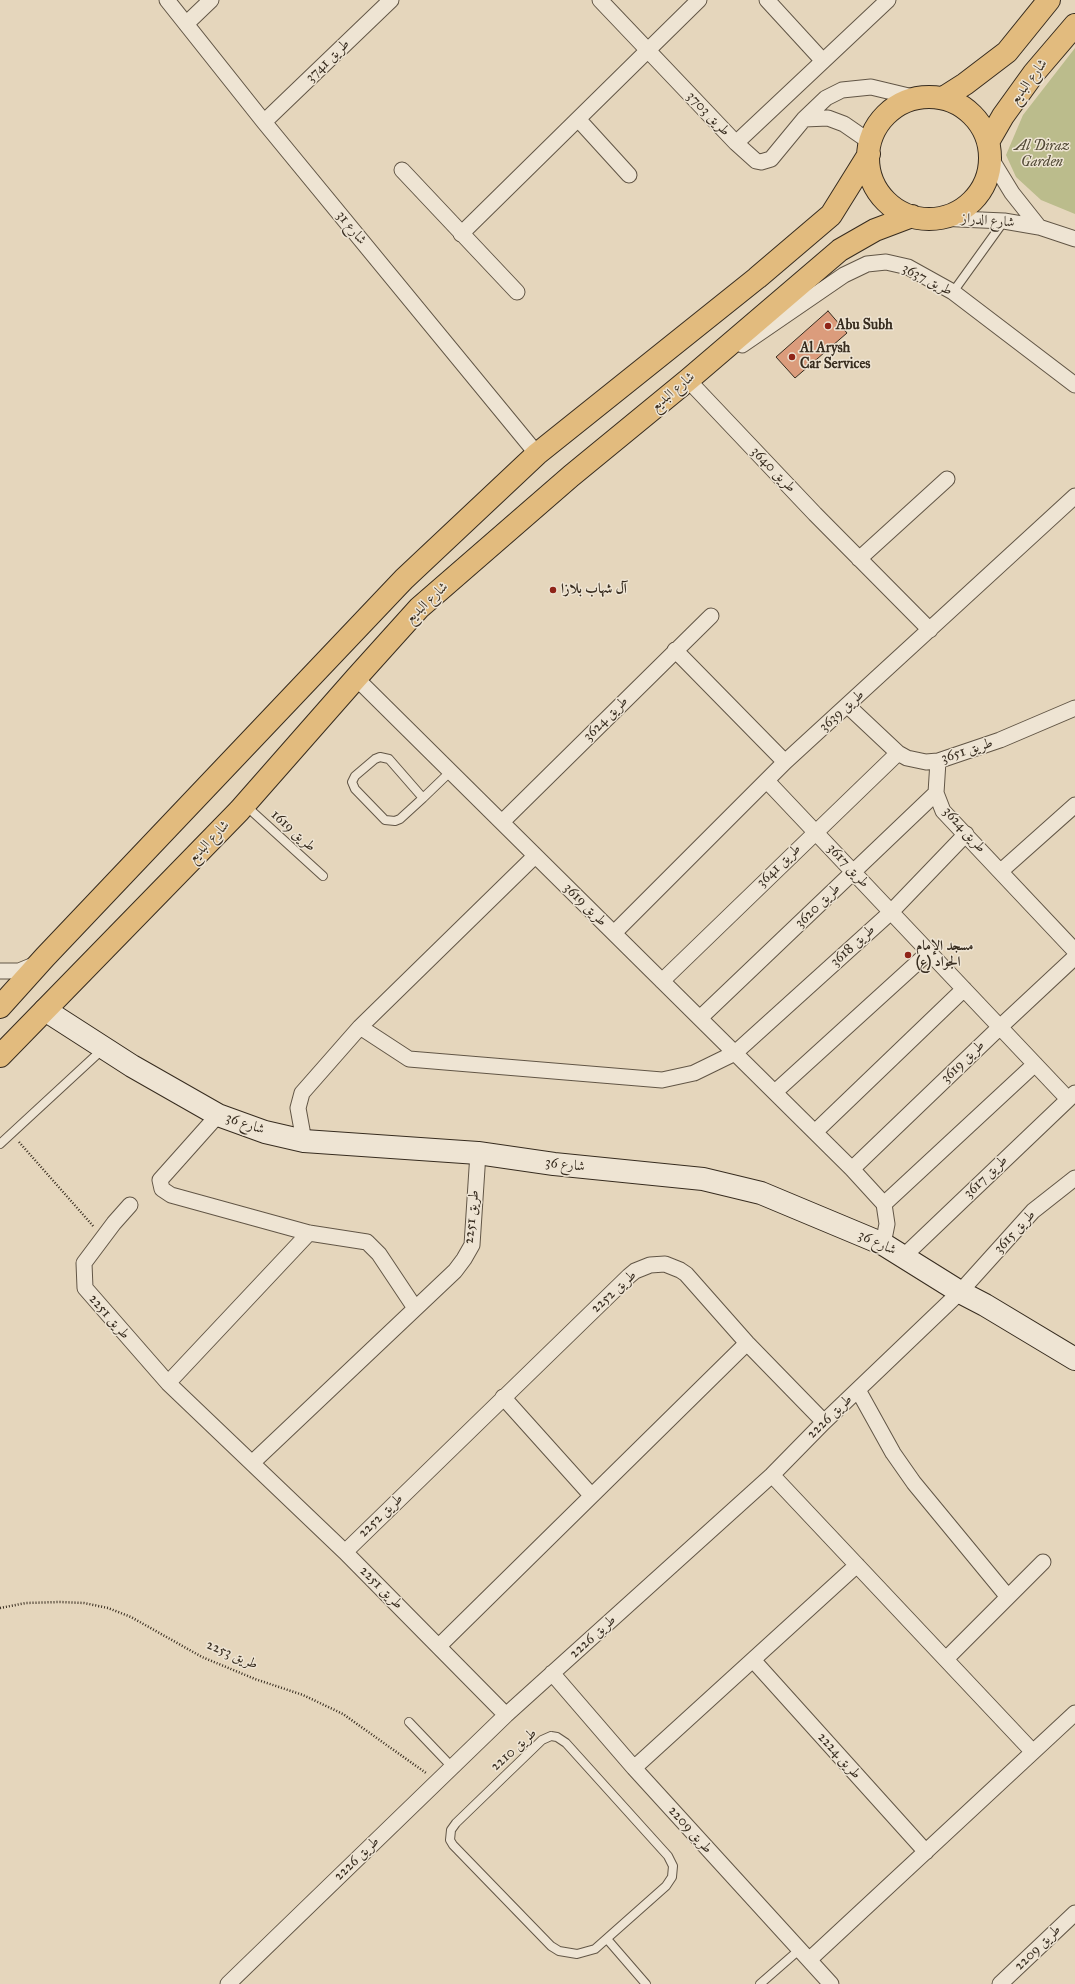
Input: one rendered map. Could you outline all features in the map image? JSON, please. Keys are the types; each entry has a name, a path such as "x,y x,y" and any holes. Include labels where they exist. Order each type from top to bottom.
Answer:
{"main road":[{"path":"943,98 965,84 1007,52 1049,0"},
{"name":"شارع البديع","path":"989,150 1004,116 1034,73 1075,25"},
{"path":"917,98 943,98 963,107 972,114 984,132 989,150 985,182 970,202 949,215 937,218 912,216 891,205 876,188 870,171 870,148 874,132 887,114 906,101 917,98"},
{"path":"0,1007 404,579 537,454 757,278 831,216 870,148"},
{"name":"شارع البديع","path":"0,1056 245,805 419,608 571,476 688,380 840,250 875,230 912,216"}],"street":[{"name":"شارع 31","path":"167,0 264,122 537,454"},
{"path":"186,24 211,0"},
{"name":"طريق 3741","path":"264,122 391,0"},
{"name":"طريق 3703","path":"600,0 736,143 888,0"},
{"path":"462,234 699,0"},
{"path":"767,0 823,61"},
{"path":"736,143 752,159 766,162 775,156 804,119 826,98 842,90 871,87 917,98"},
{"path":"804,119 828,118 844,124 870,148"},
{"path":"578,119 629,175"},
{"name":"شارع الدراز","path":"989,150 1012,193 1039,227"},
{"path":"402,170 517,292"},
{"name":"شارع الدراز","path":"937,218 1004,221 1039,227 1075,239"},
{"name":"طريق 3637","path":"688,380 780,320 844,275 867,264 886,262 908,267 953,292 1075,385"},
{"name":"طريق 3640","path":"688,380 859,559 930,630"},
{"path":"859,559 947,479"},
{"name":"طريق 3639","path":"614,933 785,762 848,706 1075,496"},
{"name":"طريق 3624","path":"502,822 711,616"},
{"path":"675,650 785,762"},
{"name":"طريق 3619","path":"356,678 775,1092 852,1169 884,1204"},
{"name":"طريق 3651","path":"848,706 898,753 907,758 926,762 938,760 1000,740 1075,708"},
{"name":"طريق 3641","path":"662,981 898,753"},
{"name":"طريق 3624","path":"938,760 936,793 943,811 1075,951"},
{"name":"طريق 3617","path":"767,781 1035,1064 1072,1096 904,1256"},
{"name":"طريق 3620","path":"700,1018 936,793"},
{"path":"1001,871 1075,805"},
{"name":"طريق 3618","path":"360,1027 409,1060 662,1080 694,1073 735,1053 891,912 966,834"},
{"path":"304,1141 298,1108 302,1093 360,1027 535,856"},
{"path":"775,1092 929,952"},
{"name":"طريق 3619","path":"852,1169 1075,957"},
{"path":"0,971 19,971 28,968 45,958"},
{"path":"815,1132 964,989"},
{"name":"شارع 36","path":"45,1010 104,1048 218,1115 265,1132 304,1141 478,1153 554,1164 710,1181 761,1193 883,1244 960,1292 985,1305 1075,1359"},
{"path":"883,1244 888,1224 884,1204 1035,1064"},
{"path":"218,1115 160,1180 162,1189 171,1195 310,1233 367,1242 379,1254 415,1308"},
{"name":"طريق 2251","path":"252,1463 455,1271 472,1245 478,1153"},
{"name":"طريق 3615","path":"960,1292 1033,1211 1075,1178"},
{"name":"طريق 2251","path":"130,1205 84,1263 85,1288 97,1304 168,1383 345,1552 506,1715"},
{"path":"168,1383 310,1233"},
{"name":"طريق 2252","path":"345,1552 629,1276 635,1271 650,1265 665,1264 686,1274 747,1344 824,1422"},
{"name":"طريق 2226","path":"228,1984 506,1715 772,1475 824,1422 960,1292"},
{"path":"439,1646 747,1344"},
{"path":"858,1390 875,1422 914,1483 1008,1597"},
{"path":"503,1397 592,1495"},
{"path":"772,1475 1033,1752"},
{"path":"946,1659 1043,1562"},
{"path":"634,1768 857,1565"},
{"name":"طريق 2224","path":"753,1660 926,1852"},
{"name":"طريق 2209","path":"552,1673 634,1768 831,1984"},
{"path":"804,1955 926,1852 1075,1713"},
{"name":"طريق 2209","path":"1000,1984 1075,1913"}],"lane":[{"path":"953,292 1004,221"},
{"path":"423,798 389,759 380,757 375,759 356,776 352,782 355,789 385,820 395,821 400,819 423,798 450,772"},
{"name":"طريق 1619","path":"245,805 323,876"},
{"path":"0,1144 104,1048"},
{"path":"409,1722 452,1768"},
{"name":"طريق 2210","path":"546,1737 556,1737 566,1743 668,1856 673,1866 670,1882 606,1939 595,1949 577,1954 559,1951 551,1946 453,1845 450,1840 451,1830 456,1823 546,1737"},
{"path":"606,1939 646,1984"},
{"path":"760,1984 804,1955"}],"path":[{"path":"12,1133 103,1238"},
{"name":"طريق 2253","path":"0,1608 26,1603 84,1603 108,1608 126,1614 202,1657 255,1679 303,1695 343,1714 368,1730 438,1781"}],"green space":[{"name":"Al Diraz Garden","path":"1075,48 1075,214 1041,200 1016,177 1006,155 1023,115"}],"building":[{"path":"828,311 847,333 795,378 776,357"}],"place":[{"name":"Abu Subh","path":"828,326"},
{"name":"Al Arysh Car Services","path":"792,357"},
{"name":"آل شهاب بلازا","path":"553,590"},
{"name":"مسجد الإمام الجواد (ع)","path":"908,955"}]}
